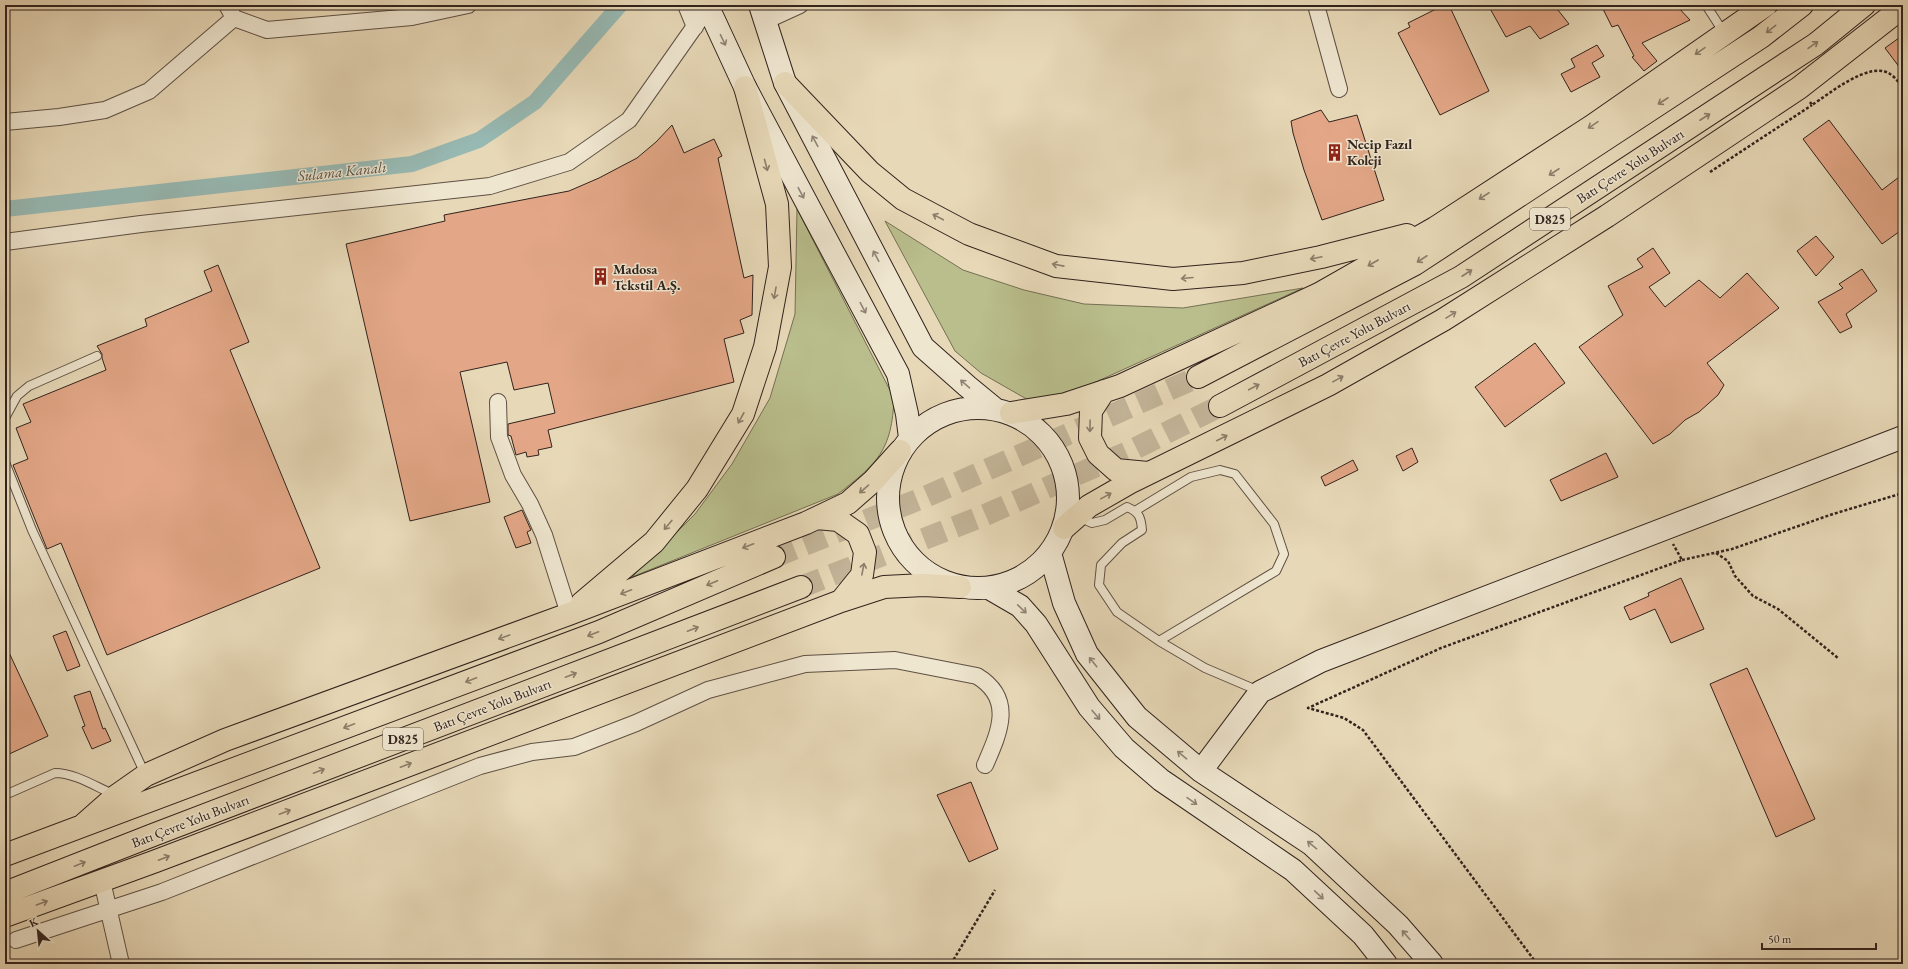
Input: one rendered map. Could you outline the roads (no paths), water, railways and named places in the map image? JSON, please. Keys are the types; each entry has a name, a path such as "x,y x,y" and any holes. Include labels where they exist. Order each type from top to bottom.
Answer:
{"highway":[{"path":"1003,411 1066,404 1120,386 1319,294 1435,228 1592,126 1766,5"},
{"name":"D825","path":"1198,377 1415,264 1760,37 1802,5"},
{"name":"Batı Çevre Yolu Bulvarı","path":"1220,406 1461,277 1816,44 1864,5"},
{"path":"1071,522 1089,506 1148,473 1328,385 1443,320 1607,216 1799,88 1903,7"},
{"path":"785,83 870,172 903,199 970,234 1056,266 1173,279 1243,273 1321,257 1435,228"},
{"path":"569,614 654,542 697,489 743,414 765,347 780,267 777,204 745,87"},
{"path":"1104,391 1091,411 1090,438 1098,454 1116,470 1148,473"},
{"path":"82,826 116,796 146,775 225,740 569,614 817,518 848,503 872,481 905,445"},
{"path":"817,518 838,520 858,534 865,552 862,575 841,601"},
{"name":"D825","path":"5,855 600,632 774,557"},
{"path":"5,916 102,881 841,601 884,587 924,585 960,587"},
{"name":"Batı Çevre Yolu Bulvarı","path":"5,893 801,587"}],"main road":[{"path":"707,7 745,87 898,374 907,414 905,445"},
{"path":"762,13 785,83 924,347 967,386 1003,411 1035,426 1054,447 1066,472 1071,522 1050,553 1033,570 1012,582 989,588 960,587 933,577 910,559 895,535 888,506 889,478 905,445 928,423 949,412 972,407 1003,411"},
{"path":"1201,771 1260,692 1321,661 1665,530 1903,437"},
{"path":"1050,553 1064,603 1087,654 1137,717 1201,771 1311,844 1398,924 1432,964"},
{"path":"989,588 1020,606 1032,619 1089,707 1124,748 1161,780 1293,870 1363,935 1386,964"}],"street":[{"path":"5,122 59,117 105,110 149,91 230,11 267,30 412,16 468,5"},
{"path":"686,5 695,27"},
{"path":"762,13 800,5"},
{"path":"1316,5 1339,89"},
{"path":"5,242 141,224 490,186 569,162 629,120 695,27 707,7"},
{"path":"498,402 499,437 513,476 530,504 544,535 569,614"},
{"path":"16,940 162,892 480,766 532,752 574,747 636,723 708,690 805,664 894,660 977,676 988,683 1000,704 1001,718 999,732 985,765"},
{"path":"102,881 121,964"}],"lane":[{"path":"1706,5 1725,34"},
{"path":"5,418 17,396 29,386 97,356"},
{"path":"5,462 32,530 146,775"},
{"path":"1135,511 1191,477 1220,470 1235,474 1274,524 1284,554 1276,572 1159,641"},
{"path":"1071,522 1092,523 1105,520 1126,507 1135,511 1140,517 1142,530 1122,543 1102,565 1100,585 1117,612 1159,641 1205,668 1260,692"},
{"path":"5,796 55,773 73,776 116,796"}],"waterway":[{"name":"Sulama Kanalı","path":"5,209 412,164 479,140 535,102 620,5"}],"tunnel":[{"path":"774,557 925,497 1198,377"},
{"path":"801,587 983,516 1128,452 1220,406"}],"place":[{"name":"Necip Fazıl Koleji","path":"1334,152"},
{"name":"Madosa Tekstil A.Ş.","path":"600,277"}]}
